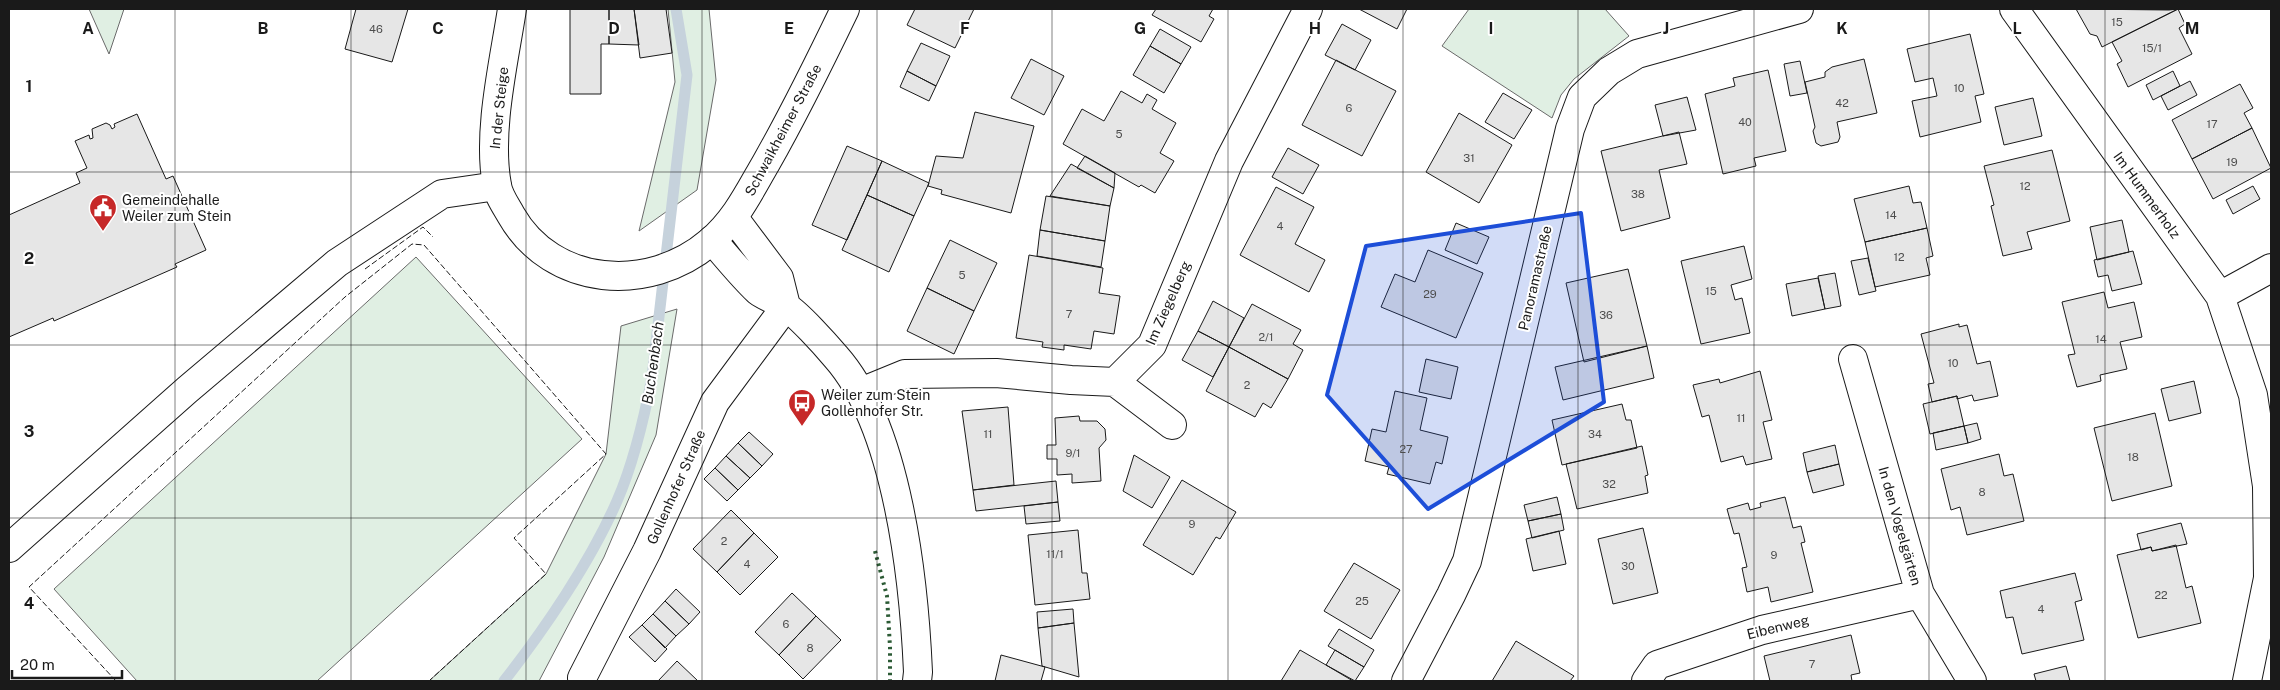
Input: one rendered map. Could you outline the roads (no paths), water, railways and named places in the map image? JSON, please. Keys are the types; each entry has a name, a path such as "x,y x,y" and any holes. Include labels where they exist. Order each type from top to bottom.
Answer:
{"street":[{"name":"In der Steige","path":"512,9 493,142 497,186 520,230 543,254 580,271 615,277 649,273 680,263 710,242"},
{"name":"Schwaikheimer Straße","path":"710,242 734,218 797,108 845,9"},
{"name":"Im Ziegelberg","path":"1115,382 1152,345 1229,161 1308,9"},
{"name":"Panoramastraße","path":"1406,681 1451,595 1466,561 1570,129 1582,97 1609,71 1637,54 1799,9"},
{"name":"Im Hummerholz","path":"2014,9 2220,296 2262,396 2267,486 2268,578 2248,681"},
{"path":"9,548 187,390 337,263 442,194 497,186"},
{"path":"734,218 779,278 786,306"},
{"path":"710,242 759,292 786,306 837,358 861,392 886,456 903,534 915,611 917,681"},
{"path":"2220,296 2271,268"},
{"name":"Gollenhofer Straße","path":"582,678 647,551 715,402 786,306"},
{"name":"In den Vogelgärten","path":"1853,360 1920,594 1972,681"},
{"path":"861,392 905,374 996,373 1115,382 1172,424"},
{"name":"Eibenweg","path":"1646,681 1657,665 1762,630 1920,594"}],"waterway":[{"name":"Buchenbach","path":"504,681 566,594 594,547 617,501 629,471 646,409 652,377 687,75 676,9"}],"place":[{"name":"Gemeindehalle Weiler zum Stein","path":"103,232"},
{"name":"Weiler zum Stein Gollenhofer Str.","path":"802,427"}]}
